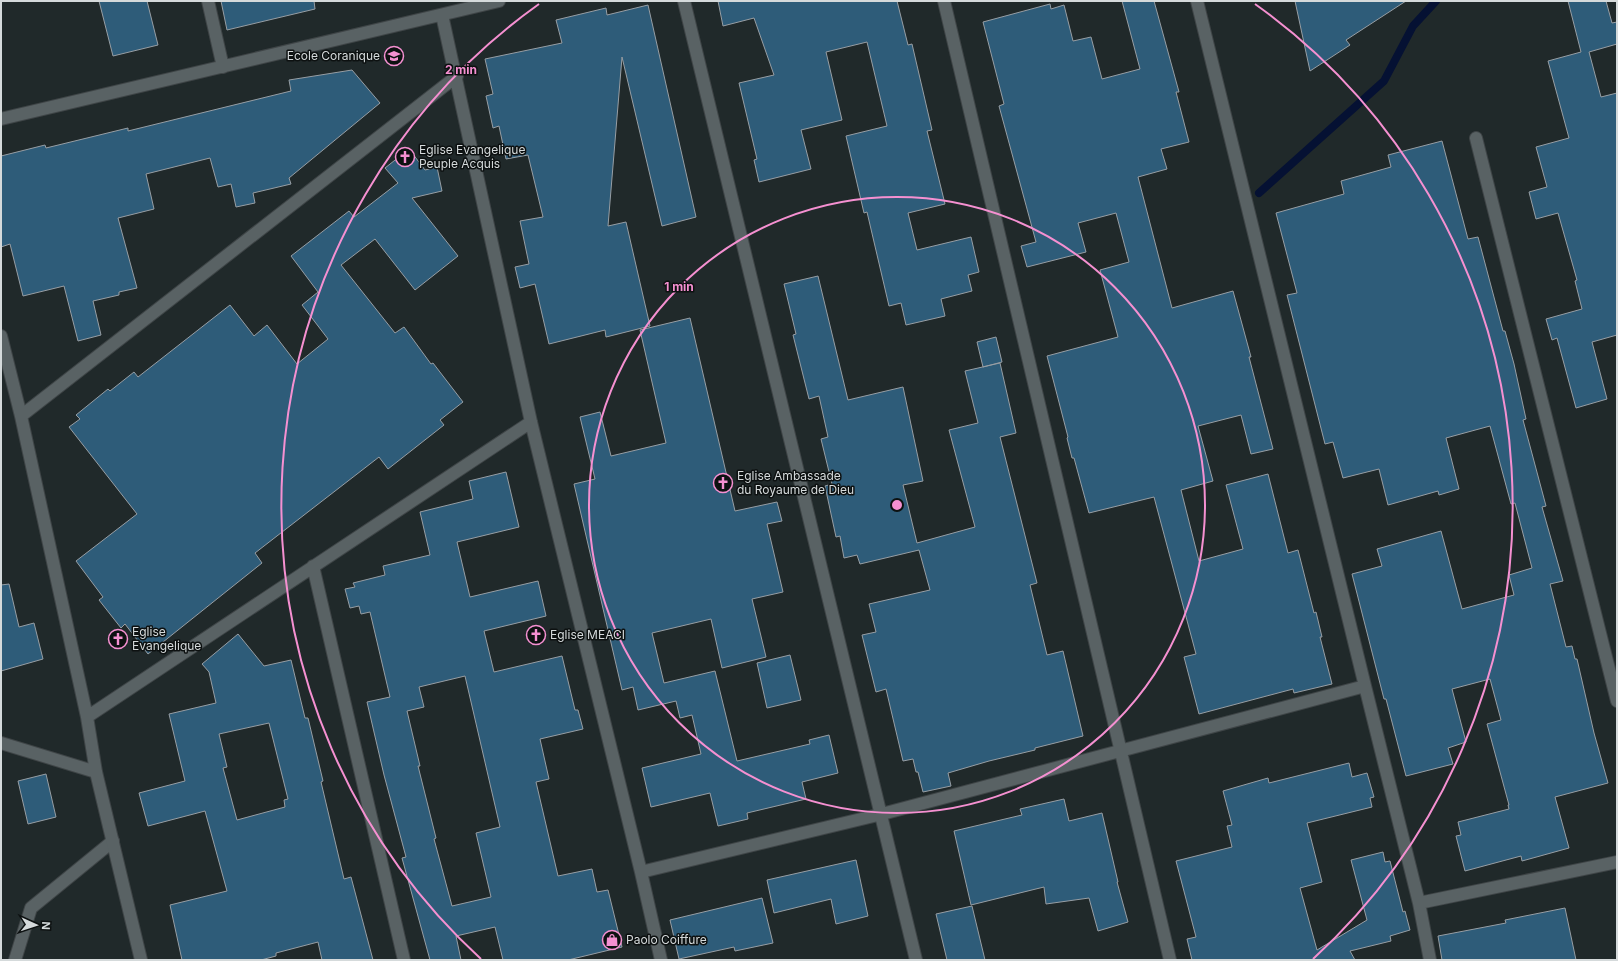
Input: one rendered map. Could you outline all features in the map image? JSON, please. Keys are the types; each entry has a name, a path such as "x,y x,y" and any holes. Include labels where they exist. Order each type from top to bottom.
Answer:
{"street":[{"path":"208,1 223,67"},
{"path":"1,119 499,1"},
{"path":"684,1 882,814 916,960"},
{"path":"944,1 1122,750 1170,960"},
{"path":"1197,1 1419,903 1430,960"},
{"path":"442,15 457,76 531,422 641,872 661,960"},
{"path":"21,416 457,76"},
{"path":"1476,138 1617,701"},
{"path":"1,336 21,416 87,717 96,772 142,960"},
{"path":"87,717 531,422"},
{"path":"313,566 404,960"},
{"path":"641,872 882,814 1365,686"},
{"path":"1,743 96,772"},
{"path":"15,960 31,908 113,841"},
{"path":"1419,903 1617,862"}],"building":[{"path":"99,1 147,1 158,45 113,56"},
{"path":"221,1 314,1 315,9 227,30"},
{"path":"718,1 897,1 908,45 912,44 932,130 927,131 945,204 908,213 917,250 971,237 979,272 968,275 972,291 941,299 945,316 906,325 901,303 889,306 867,212 864,213 846,136 887,126 867,42 826,52 842,120 801,130 811,169 759,182 754,160 757,159 739,83 774,75 754,18 723,26"},
{"path":"1122,1 1154,1 1179,92 1176,92 1189,142 1161,149 1167,169 1138,177 1172,308 1233,291 1251,357 1249,357 1273,449 1251,454 1241,415 1198,426 1213,481 1181,490 1199,561 1243,549 1226,485 1268,474 1288,553 1298,550 1314,613 1316,612 1322,637 1320,637 1332,684 1294,693 1293,689 1199,714 1184,657 1196,654 1154,497 1089,513 1074,458 1072,458 1047,356 1118,337 1100,270 1129,262 1116,213 1078,223 1086,252 1027,267 1021,246 1036,242 999,106 1004,104 983,22 1050,4 1051,9 1064,5 1073,41 1091,37 1102,79 1140,69"},
{"path":"1295,1 1406,1 1346,40 1350,45 1310,71"},
{"path":"1568,1 1606,1 1612,23 1617,22 1617,44 1589,52 1601,97 1617,93 1617,335 1592,342 1607,399 1576,408 1557,338 1552,340 1546,319 1582,309 1575,281 1577,280 1558,213 1536,219 1529,192 1547,187 1536,147 1569,138 1548,61 1581,52"},
{"path":"648,5 696,217 662,226 622,57 608,226 626,222 650,326 606,337 605,330 549,344 535,284 520,288 515,267 529,264 520,221 543,217 528,155 506,159 499,126 493,128 486,96 493,94 485,59 562,43 556,20 606,8 607,15"},
{"path":"352,70 380,103 289,178 291,184 253,193 255,203 236,207 231,184 218,187 210,158 146,174 154,209 118,218 137,288 119,292 119,295 93,301 101,335 78,341 64,286 23,296 10,244 1,247 1,156 45,145 46,148 128,128 128,131 291,91 289,80"},
{"path":"1442,141 1468,239 1478,237 1503,331 1505,331 1514,364 1526,419 1523,420 1546,506 1542,507 1563,581 1550,584 1566,647 1572,646 1575,659 1577,659 1594,733 1608,783 1555,797 1569,848 1522,861 1521,856 1465,871 1456,836 1461,835 1458,822 1509,809 1487,724 1501,720 1490,679 1452,689 1466,742 1448,748 1453,764 1406,776 1386,699 1384,699 1352,574 1382,566 1377,549 1441,531 1462,609 1514,595 1509,575 1532,568 1515,503 1511,504 1490,426 1446,438 1459,489 1439,495 1438,491 1388,505 1379,469 1343,478 1333,442 1325,444 1287,295 1297,293 1276,213 1344,194 1341,181 1391,167 1388,155"},
{"path":"409,149 425,170 437,167 442,191 412,198 458,256 415,290 375,239 341,265 395,333 404,327 431,364 433,363 463,402 440,420 444,425 388,469 379,457 255,553 262,563 148,654 125,624 121,628 99,600 103,597 76,561 137,514 69,427 80,419 76,415 108,389 110,391 134,372 138,377 230,305 254,336 267,325 297,364 328,339 302,305 318,292 291,256 349,211 354,217 398,183 385,168"},
{"path":"818,276 848,400 903,387 923,481 903,485 917,543 975,527 949,430 978,423 965,371 1000,363 1016,433 1000,437 1037,583 1030,585 1047,655 1063,651 1083,736 948,773 951,786 923,792 913,759 903,761 886,689 876,692 862,635 876,632 869,604 930,590 919,550 860,564 857,555 844,558 840,536 836,537 825,486 832,484 821,439 828,437 819,396 809,399 793,335 796,334 784,284"},
{"path":"690,318 735,511 777,502 782,521 767,524 783,592 752,599 766,657 722,668 711,619 652,633 664,683 715,671 737,761 810,744 809,740 829,735 838,773 802,782 806,799 747,813 748,819 718,826 710,793 651,807 642,768 701,754 692,715 680,718 676,701 638,710 633,687 622,690 574,484 595,479 580,417 600,412 611,456 666,443 640,330"},
{"path":"996,337 1002,362 983,367 977,342"},
{"path":"506,472 519,527 457,542 470,597 538,581 546,616 484,631 494,672 562,656 575,710 578,710 583,729 540,739 549,779 536,782 558,876 592,869 597,892 608,890 622,947 568,960 503,960 495,927 456,936 461,960 430,960 402,858 406,857 384,775 367,702 390,697 370,612 361,614 359,606 350,608 345,589 355,587 353,583 385,575 383,566 430,555 420,512 473,499 469,481","holes":["465,676 500,827 476,833 491,897 452,906 434,839 436,838 418,766 420,766 407,711 424,707 419,687"]},
{"path":"9,584 19,627 34,623 43,659 1,671 1,585"},
{"path":"238,634 264,666 291,660 305,718 308,718 323,781 321,782 344,879 351,877 373,960 322,960 318,942 276,953 276,956 261,960 182,960 170,905 227,891 205,811 148,826 139,793 185,781 169,714 216,703 209,672 202,664","holes":["269,723 288,799 284,800 285,807 237,820 223,768 227,767 219,734"]},
{"path":"790,655 801,700 767,708 757,663"},
{"path":"1349,763 1352,777 1367,773 1374,797 1370,798 1372,807 1307,823 1322,882 1300,888 1317,950 1367,920 1351,860 1383,852 1385,862 1390,861 1403,912 1405,911 1410,930 1390,936 1391,941 1350,951 1355,960 1192,960 1187,939 1196,937 1176,861 1232,847 1227,826 1232,825 1223,791 1268,778 1269,783"},
{"path":"46,774 56,817 28,824 18,781"},
{"path":"1064,799 1069,821 1102,813 1117,882 1128,922 1098,931 1089,898 1046,904 1044,887 971,905 954,831 1022,815 1020,809"},
{"path":"856,860 868,916 836,924 831,899 774,913 767,880"},
{"path":"762,898 773,943 735,951 734,947 679,959 670,920"},
{"path":"972,906 985,960 947,960 936,914"},
{"path":"1565,908 1576,960 1442,960 1438,936 1506,923 1505,920"}],"waterway":[{"path":"1259,193 1384,81 1413,26 1436,1"}],"place":[{"name":"Ecole Coranique","path":"394,56"},
{"name":"Eglise Evangelique Peuple Acquis","path":"405,157"},
{"name":"Eglise Ambassade du Royaume de Dieu","path":"723,483"},
{"name":"Eglise MEACI","path":"536,635"},
{"name":"Eglise Evangelique","path":"118,639"},
{"name":"Paolo Coiffure","path":"612,940"}]}
